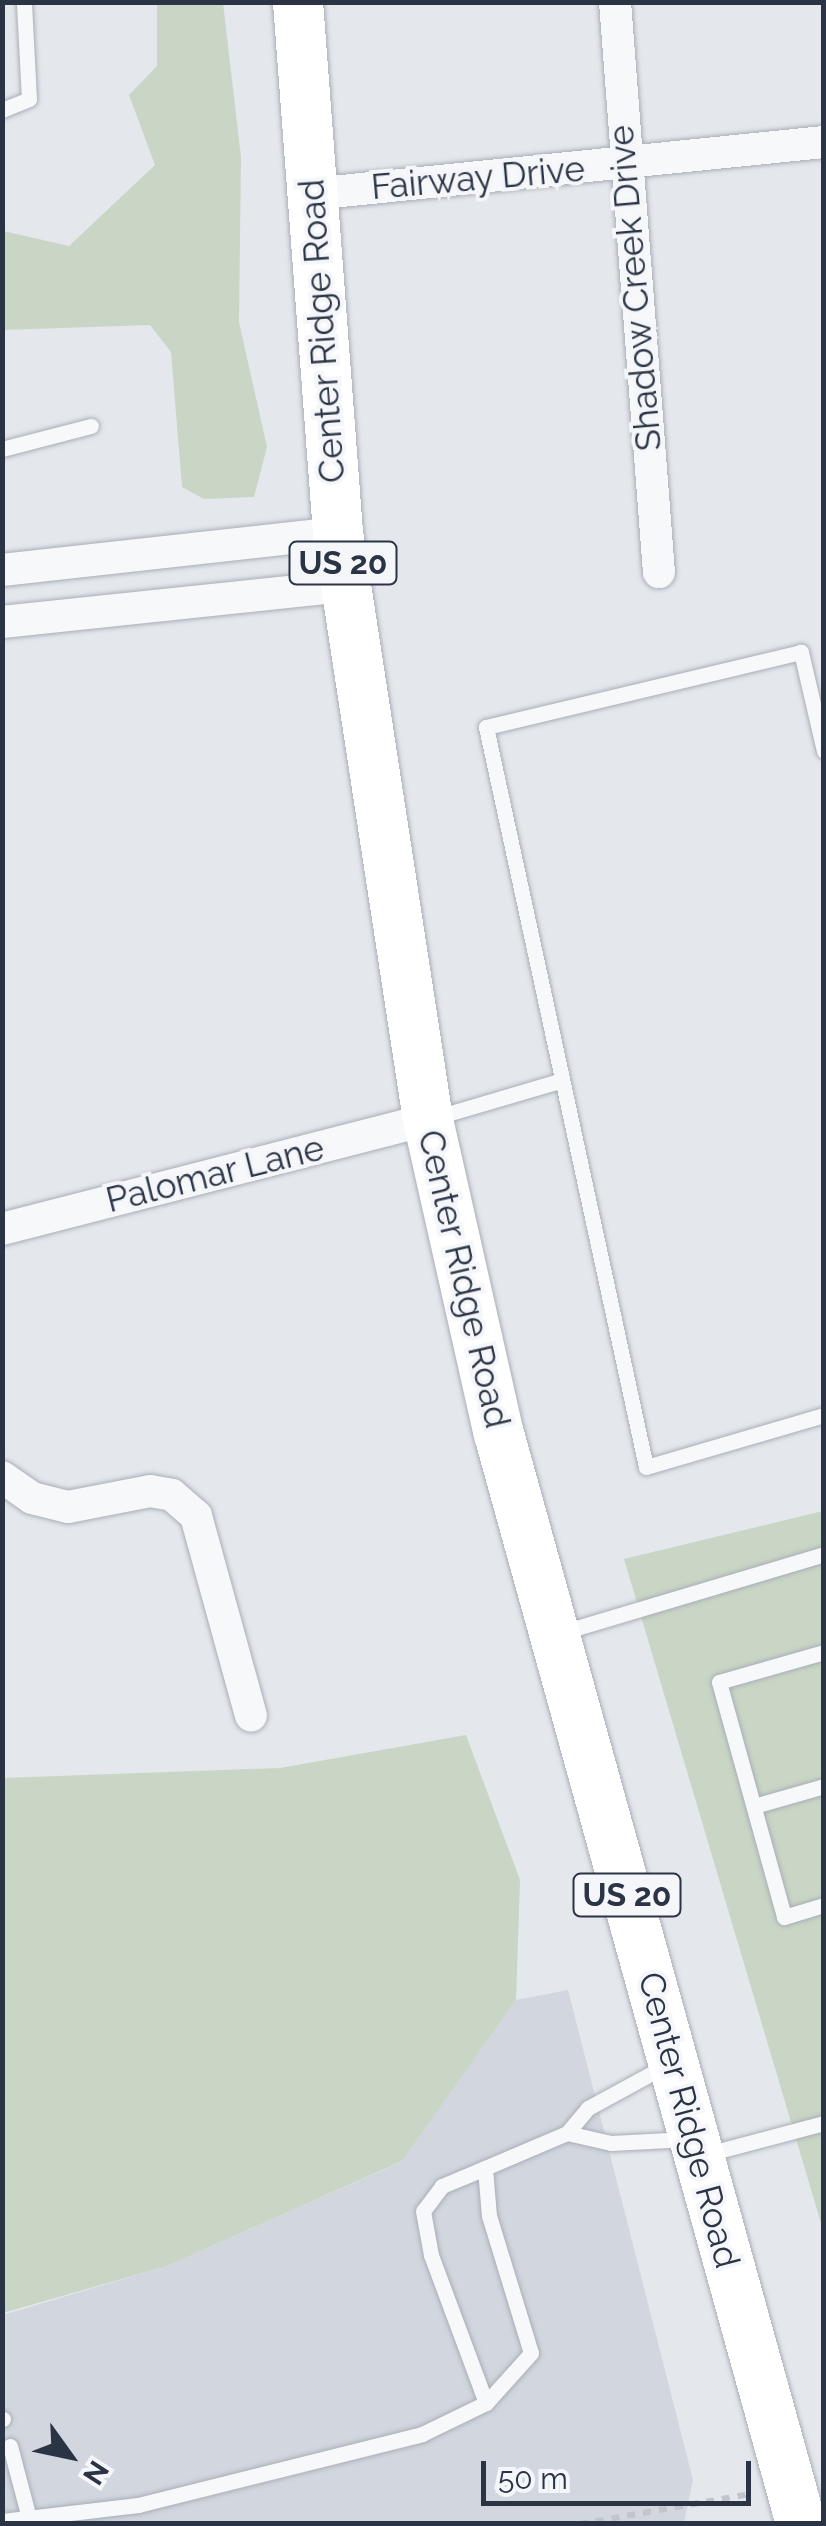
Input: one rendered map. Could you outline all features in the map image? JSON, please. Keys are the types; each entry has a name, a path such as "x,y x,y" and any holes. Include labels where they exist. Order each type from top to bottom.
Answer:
{"main road":[{"name":"Center Ridge Road","path":"298,2 338,533 428,1120 499,1434 801,2524"}],"street":[{"name":"Shadow Creek Drive","path":"615,2 623,165 659,572"},
{"name":"Fairway Drive","path":"312,194 824,142"},
{"path":"2,570 338,533"},
{"path":"2,622 346,586"},
{"name":"Palomar Lane","path":"2,1229 428,1120"},
{"path":"2,1477 32,1498 68,1507 150,1491 172,1495 196,1516 250,1716"}],"lane":[{"path":"2,110 29,100 24,2"},
{"path":"2,449 91,426"},
{"path":"824,751 801,652 486,727 559,1081 646,1467 824,1415"},
{"path":"428,1120 559,1081"},
{"path":"554,1634 824,1554"},
{"path":"824,1652 719,1682 784,1918 824,1905"},
{"path":"754,1806 824,1786"},
{"path":"486,2402 431,2254 422,2211 442,2186 567,2133 588,2108 673,2061"},
{"path":"567,2133 610,2143 696,2148 824,2123"},
{"path":"2,2521 138,2506 422,2434 486,2402 532,2353 489,2216 485,2168"},
{"path":"10,2446 30,2518"}],"path":[{"path":"580,2524 696,2502"}],"shaded area":[{"path":"568,1990 693,2480 684,2523 3,2524 3,2315 167,2266 401,2162 516,2000"}],"green space":[{"path":"157,3 223,3 241,157 239,322 267,447 254,497 204,499 182,487 171,352 150,325 3,330 3,231 69,246 155,165 129,95 157,66"},
{"path":"823,1511 823,2230 624,1559"},
{"path":"466,1735 520,1880 516,2000 402,2161 167,2266 3,2313 3,1778 280,1768"}]}
